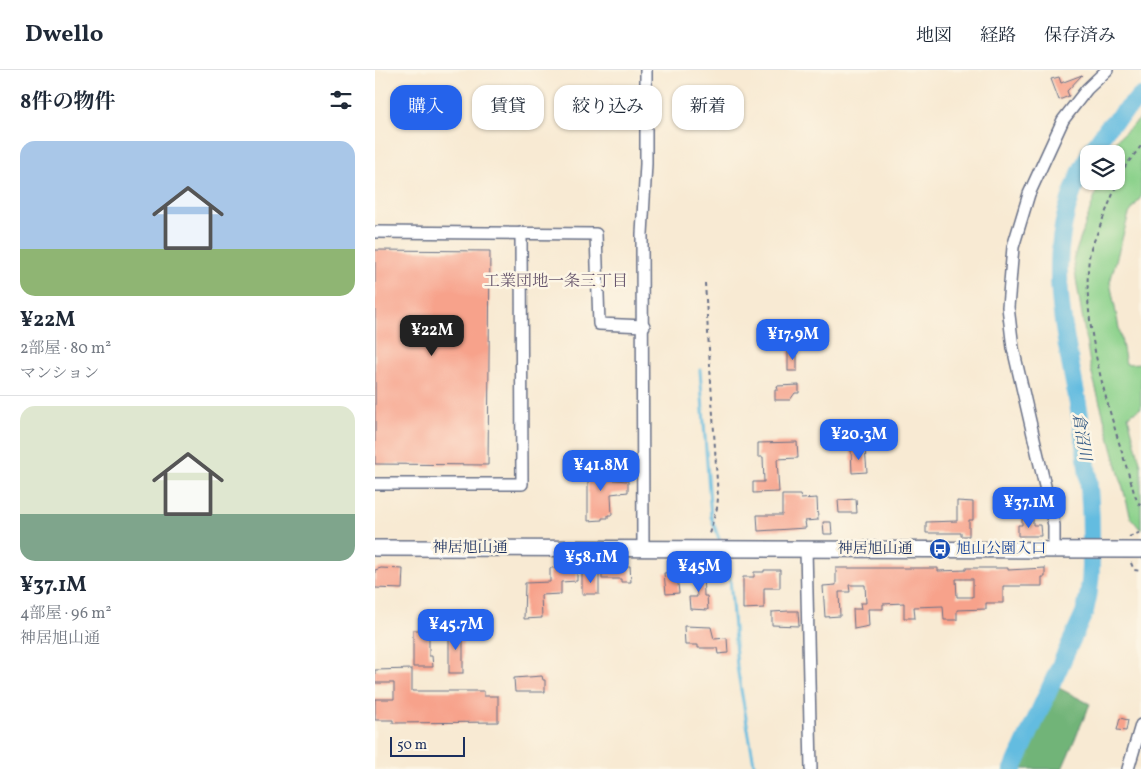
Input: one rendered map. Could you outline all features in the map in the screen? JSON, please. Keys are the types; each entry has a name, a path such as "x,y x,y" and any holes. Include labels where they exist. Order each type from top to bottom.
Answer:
{"main road":[{"name":"神居旭山通","path":"375,548 1133,550"}],"street":[{"path":"643,548 642,234 646,164 646,70"},
{"path":"1053,550 1054,525 1013,348 1008,307 1013,247 1029,194 1063,120 1087,89 1107,70"},
{"path":"375,232 597,234 599,324 643,326"},
{"path":"375,484 522,484 521,233"},
{"path":"806,549 811,769"},
{"path":"1128,769 1141,725"}],"path":[{"path":"1141,146 1123,170 1089,251 1087,265 1090,323 1096,355 1135,496 1141,507"},
{"path":"705,283 718,498 716,549"},
{"path":"1141,532 1133,550 1133,570 1141,572"}],"green space":[{"path":"1141,118 1141,197 1129,214 1110,282 1126,364 1141,363 1141,408 1128,416 1141,466 1141,530 1131,518 1091,370 1073,260 1097,190 1125,190 1125,145 1112,144"},
{"path":"1053,685 1090,704 1062,769 1013,769"}],"building":[{"path":"1082,75 1067,91 1069,96 1059,100 1051,79 1059,77 1061,83"},
{"path":"375,250 490,251 488,465 375,464"},
{"path":"788,351 797,351 797,371 788,371"},
{"path":"799,385 799,393 795,393 790,400 775,400 775,390 778,390 777,386"},
{"path":"797,442 798,458 777,459 779,492 753,493 753,482 764,482 763,457 758,457 758,443"},
{"path":"865,448 867,472 852,473 851,449"},
{"path":"588,459 601,459 601,479 628,481 628,492 611,494 612,515 608,515 608,518 602,518 602,520 588,521"},
{"path":"782,495 800,495 801,499 817,498 818,520 805,521 806,528 758,531 757,515 782,515"},
{"path":"856,499 857,513 839,513 838,500"},
{"path":"957,501 973,502 973,520 969,520 969,536 961,536 961,533 926,533 926,522 957,521"},
{"path":"1022,519 1033,519 1033,525 1040,525 1041,536 1018,536 1018,525 1022,525"},
{"path":"823,522 831,522 832,534 824,534"},
{"path":"630,566 631,582 621,582 621,579 602,579 602,568"},
{"path":"577,567 577,581 561,582 561,594 541,595 542,618 524,619 525,583 550,582 550,568"},
{"path":"381,568 403,569 402,589 375,588 375,570"},
{"path":"695,568 703,568 704,596 707,596 708,610 690,609 689,597 697,597"},
{"path":"836,568 938,568 938,571 966,570 966,568 1008,568 1008,570 1045,568 1042,586 1003,586 1003,603 986,603 986,609 957,610 957,620 944,620 943,606 914,607 915,618 904,618 904,603 883,604 883,609 868,609 869,626 854,629 853,609 861,609 860,603 866,603 865,585 849,585 850,592 839,592 840,616 825,617 823,586 836,585","holes":["956,579 973,579 973,597 957,597"]},
{"path":"764,570 780,570 780,588 764,588 764,608 743,609 743,577 754,577 754,572 764,572"},
{"path":"672,572 673,575 677,575 679,593 666,594 664,573"},
{"path":"582,574 599,574 599,594 582,594"},
{"path":"798,611 799,626 772,625 772,612"},
{"path":"684,626 711,627 714,639 727,638 728,653 718,654 717,648 698,648 698,645 685,645"},
{"path":"449,629 463,629 463,673 449,673"},
{"path":"413,630 429,630 429,656 432,656 433,667 413,667"},
{"path":"412,669 412,691 484,691 484,696 498,696 498,722 393,723 393,720 375,720 375,699 394,699 394,683 375,683 375,670"},
{"path":"542,676 543,680 545,680 545,692 515,692 514,678"},
{"path":"1120,718 1128,720 1126,731 1117,730"}],"waterway":[{"name":"倉沼川","path":"1095,145 1108,127 1141,96"},
{"name":"倉沼川","path":"1013,769 1085,611 1089,592 1091,574 1091,518 1088,479 1081,421 1063,322 1059,267 1066,212 1080,174"},
{"path":"700,370 711,517 721,544"},
{"path":"725,552 729,565 737,667 755,769"}],"place":[{"name":"旭山公園入口","path":"940,549"}],"district":[{"name":"工業団地一条三丁目","path":"556,282"}]}
